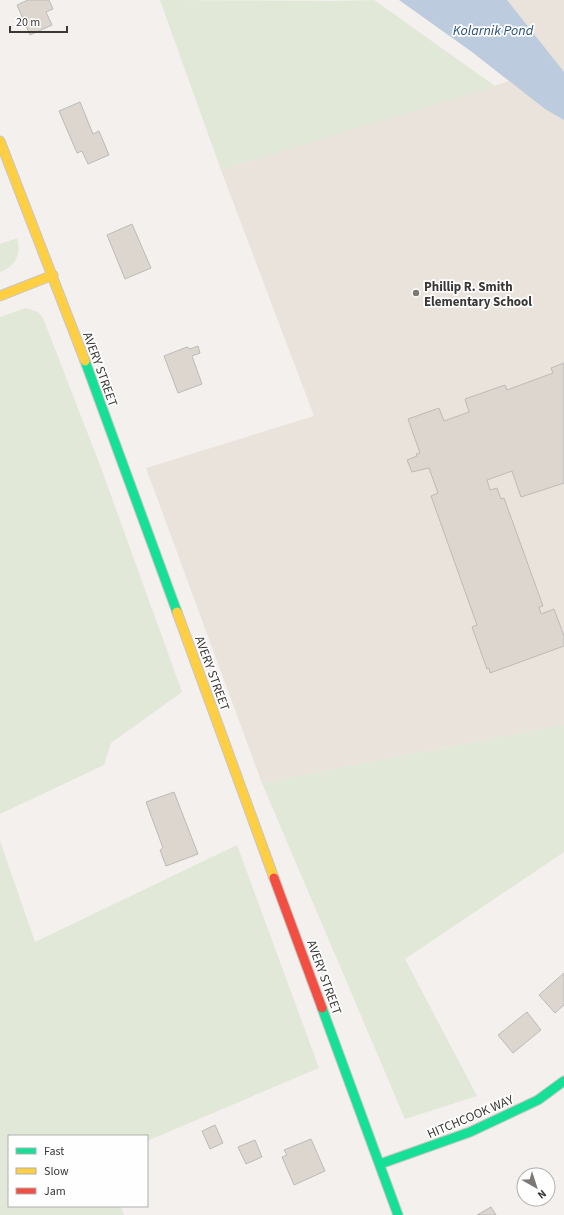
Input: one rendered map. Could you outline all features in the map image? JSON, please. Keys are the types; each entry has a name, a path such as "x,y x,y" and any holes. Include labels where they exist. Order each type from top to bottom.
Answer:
{"main road":[{"name":"AVERY STREET","path":"0,141 53,275 398,1215"},
{"path":"0,296 53,275"},
{"name":"HITCHCOOK WAY","path":"380,1164 470,1132 538,1100 564,1081"}],"shaded area":[{"name":"Phillip R. Smith Elementary School","path":"405,0 564,0 564,725 262,783 146,468 314,416 221,170 516,79"}],"green space":[{"path":"160,0 374,0 495,86 221,170"},
{"path":"17,238 19,249 16,259 10,267 0,272 0,244"},
{"path":"26,308 38,312 43,318 101,468 182,692 111,743 104,765 0,814 0,317"},
{"path":"564,725 564,852 405,959 477,1096 405,1119 262,783"},
{"path":"0,841 35,942 237,845 319,1068 148,1141 148,1135 8,1135 8,1207 121,1207 124,1215 0,1215"}],"water":[{"name":"Kolarnik Pond","path":"399,0 507,0 564,72 564,120 545,109 472,52"}],"building":[{"path":"28,0 49,0 53,9 46,12 52,25 30,35 17,5"},
{"path":"80,102 93,134 99,131 109,155 88,164 82,151 77,153 59,111"},
{"path":"132,224 151,268 125,279 107,235"},
{"path":"198,346 200,353 192,356 202,384 178,393 164,356 187,347 190,349"},
{"path":"564,363 564,483 521,497 512,471 487,480 490,490 497,488 501,499 504,498 543,606 539,607 541,614 554,609 564,636 564,646 490,673 489,668 487,669 472,627 477,625 431,496 438,493 429,468 412,472 407,460 417,456 416,454 420,453 408,419 439,408 444,421 469,412 465,399 505,385 507,390 553,373 551,368"},
{"path":"174,792 198,854 166,866 160,850 163,848 146,802"},
{"path":"564,973 564,1005 555,1013 539,995"},
{"path":"527,1012 541,1030 513,1053 498,1035"},
{"path":"215,1125 223,1143 210,1149 202,1131"},
{"path":"311,1139 325,1171 294,1185 282,1157 287,1155 284,1150"},
{"path":"255,1140 262,1157 246,1164 238,1147"},
{"path":"491,1207 496,1215 477,1215"}],"traffic: fast":[{"path":"85,361 177,612"},
{"path":"322,1008 398,1215"},
{"path":"380,1164 470,1132 538,1100 564,1081"}],"traffic: slow":[{"path":"0,141 85,361"},
{"path":"0,296 53,275"},
{"path":"177,612 274,878"}],"traffic: jam":[{"path":"274,878 322,1008"}],"place":[{"name":"Phillip R. Smith Elementary School","path":"416,293"}]}
